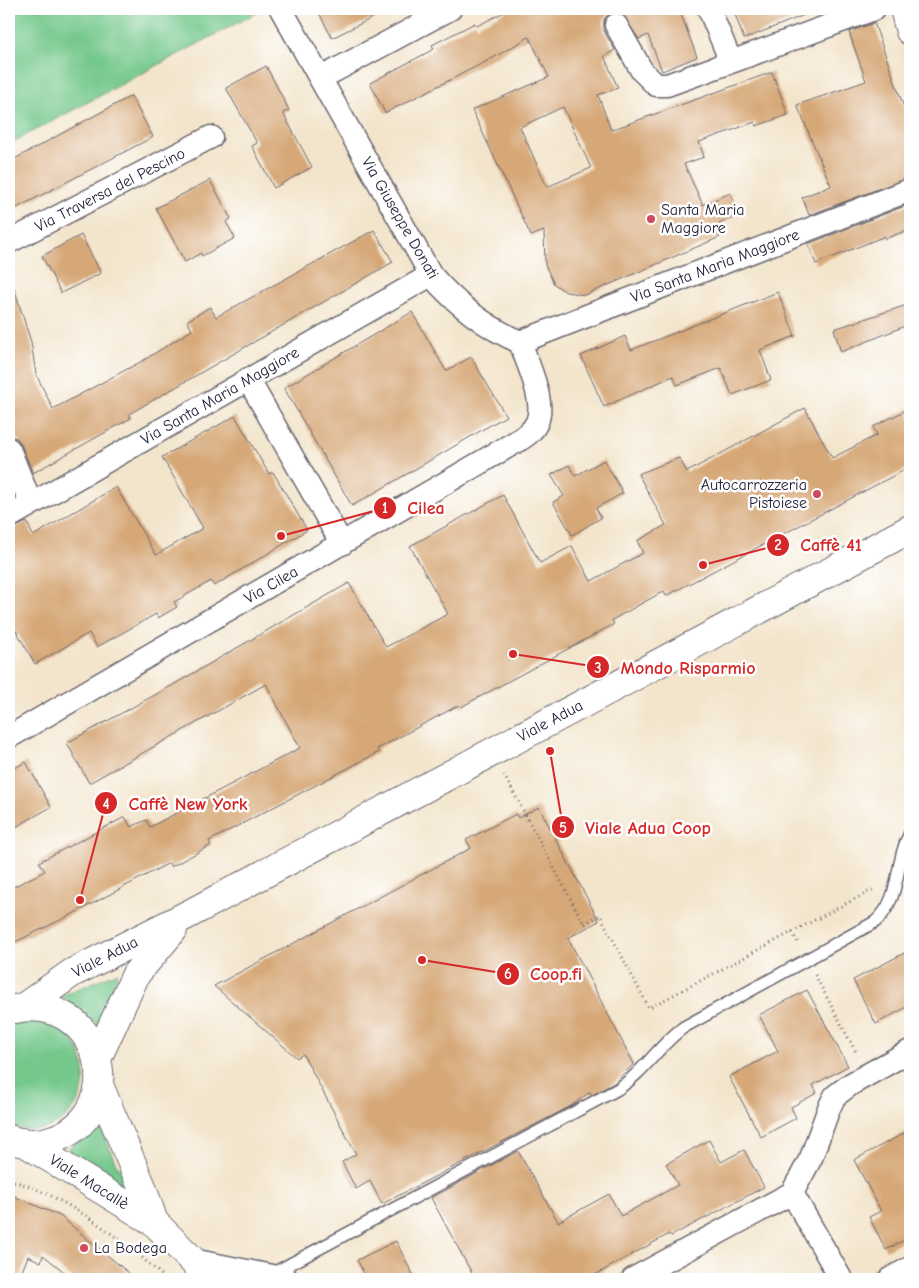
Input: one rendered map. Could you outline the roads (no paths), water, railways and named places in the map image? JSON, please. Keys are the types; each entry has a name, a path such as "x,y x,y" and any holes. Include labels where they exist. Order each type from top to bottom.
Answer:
{"main road":[{"path":"904,9 910,31"},
{"name":"Viale Adua","path":"16,1009 72,973 189,914 910,529"},
{"name":"Viale Adua","path":"16,1141 50,1140 73,1129 90,1109 98,1072 136,974 158,945 189,914"},
{"name":"Viale Macallè","path":"16,1009 46,1008 70,1019 89,1038 98,1072 140,1180 154,1222"},
{"name":"Viale Macallè","path":"16,1141 154,1222 211,1279"}],"street":[{"name":"Via Giuseppe Donati","path":"281,9 431,275 462,308 494,329 520,342"},
{"path":"321,78 450,9"},
{"path":"709,9 730,62"},
{"path":"616,25 648,79 656,85 667,85 874,9"},
{"name":"Via Traversa del Pescino","path":"9,242 212,138"},
{"name":"Via Santa Maria Maggiore","path":"520,342 910,190"},
{"name":"Via Santa Maria Maggiore","path":"9,517 431,275"},
{"name":"Via Cilea","path":"9,737 342,544 532,431 537,424 539,407 534,384 520,342"},
{"path":"248,379 342,544"},
{"path":"9,450 31,504"},
{"path":"633,1279 792,1193 811,1158 828,1108 835,1096 910,1051"},
{"path":"792,1193 841,1279"},
{"path":"192,1260 283,1274"},
{"path":"890,1279 910,1268"}],"lane":[{"path":"283,1274 442,1184 618,1089 632,1079 664,1043 684,1027 866,928 882,916 892,900 903,850 910,833"}],"place":[{"name":"Santa Maria Maggiore","path":"651,219"},
{"name":"Autocarrozzeria Pistoiese","path":"817,494"},
{"name":"Cilea","path":"281,536"},
{"name":"Caffè 41","path":"703,565"},
{"name":"Mondo Risparmio","path":"513,654"},
{"name":"Viale Adua Coop","path":"550,751"},
{"name":"Caffè New York","path":"80,900"},
{"name":"Coop.fi","path":"422,960"},
{"name":"La Bodega","path":"84,1248"}]}
